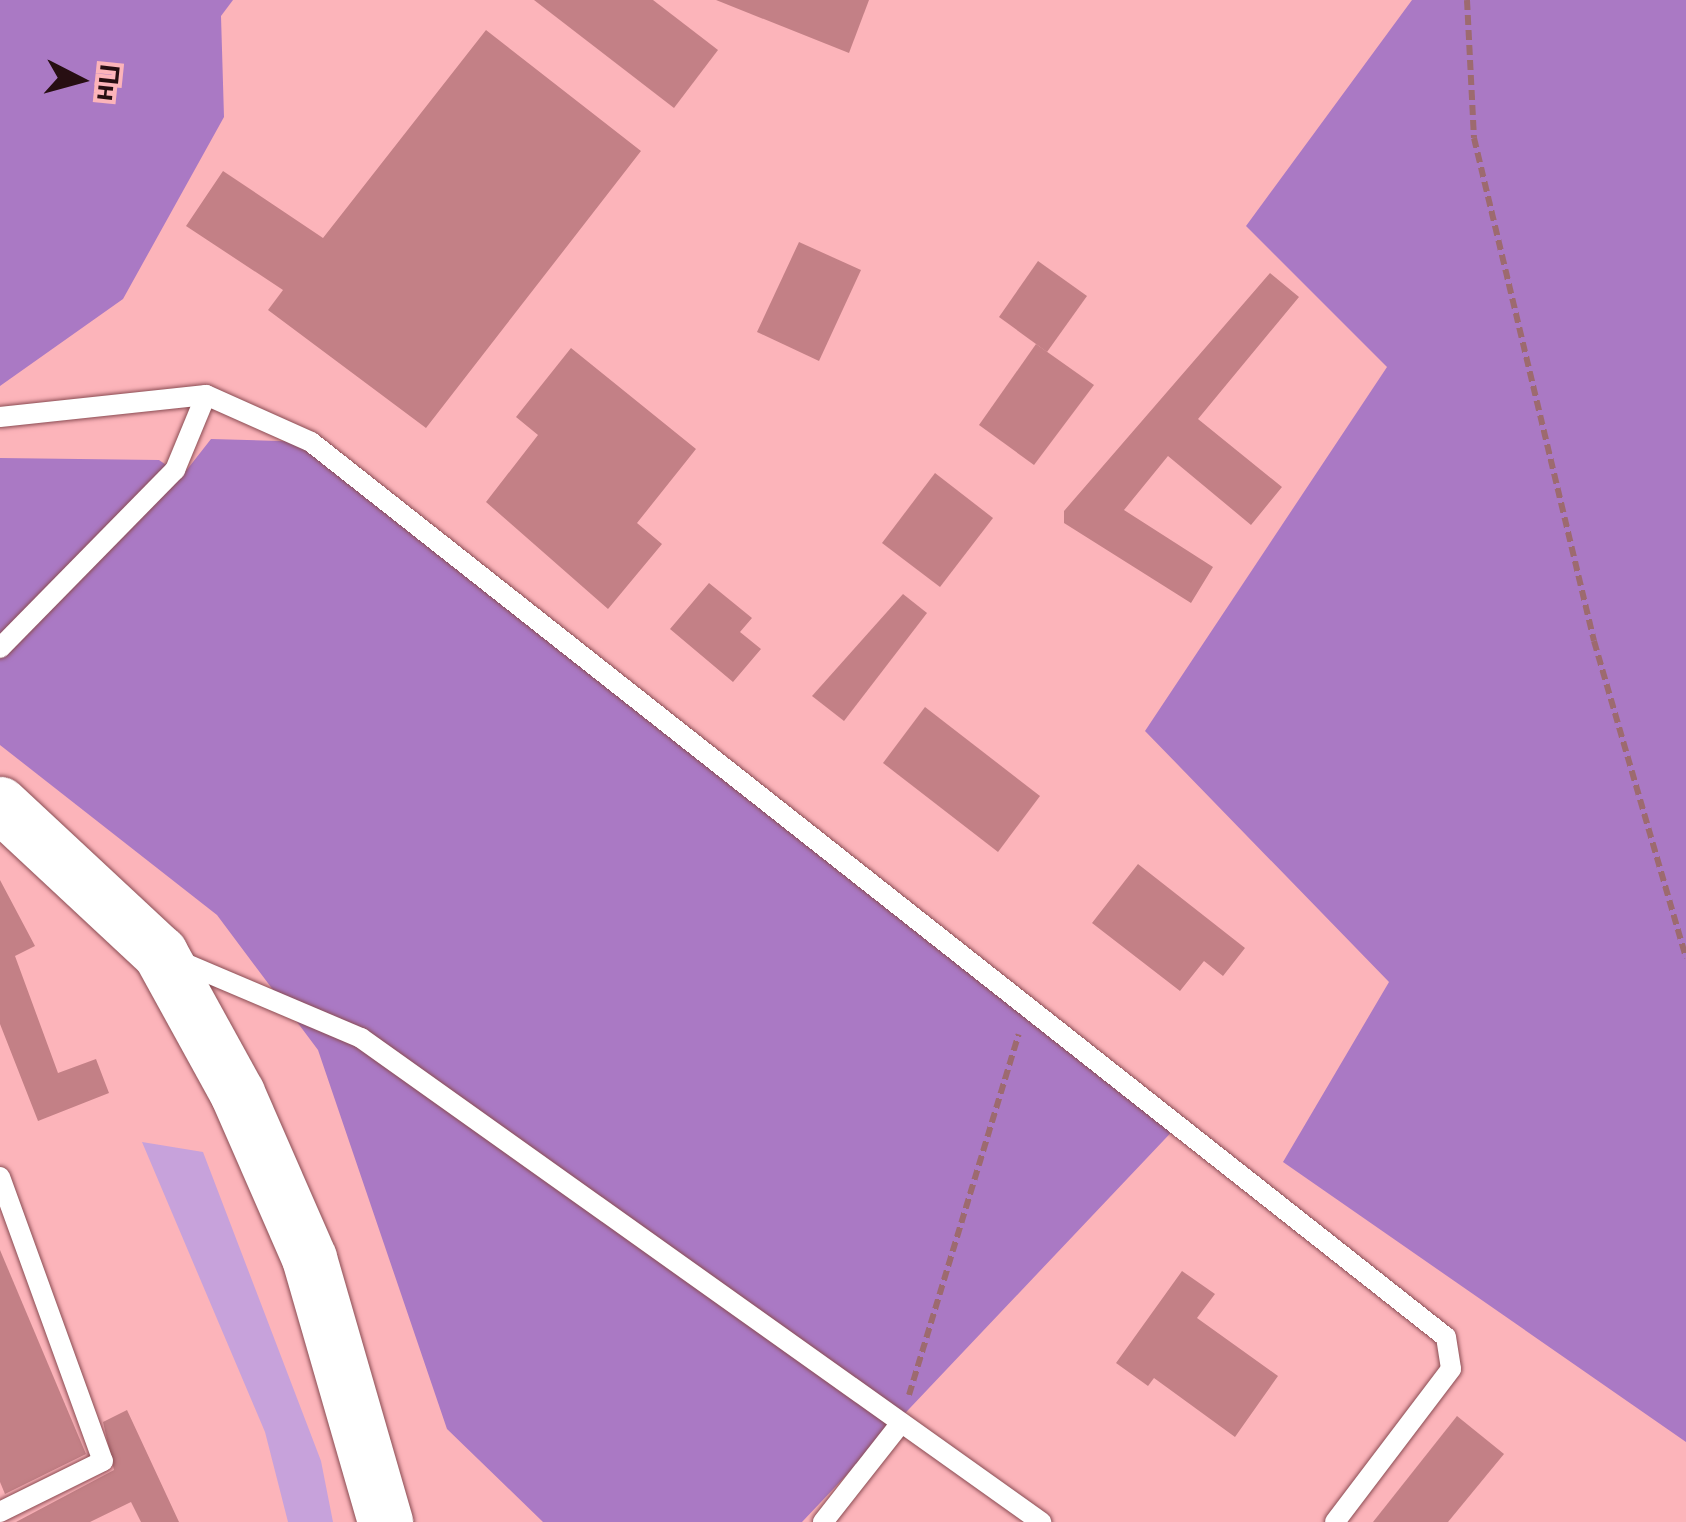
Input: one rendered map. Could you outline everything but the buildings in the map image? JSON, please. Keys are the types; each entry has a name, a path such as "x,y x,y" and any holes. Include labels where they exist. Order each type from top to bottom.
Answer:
{"main road":[{"path":"0,804 160,953 237,1093 309,1258 384,1522"}],"lane":[{"path":"0,648 175,470 206,395"},
{"path":"0,417 206,395 311,442 1029,1000 1446,1337 1451,1369 1335,1522"},
{"path":"160,953 361,1038 1040,1522"},
{"path":"0,1177 103,1461 0,1512"},
{"path":"823,1522 901,1423"}],"path":[{"path":"1467,0 1474,138 1594,641 1686,958"},
{"path":"901,1423 1029,1000"}],"shaded area":[{"path":"0,0 233,0 221,16 224,117 123,299 0,386"},
{"path":"1412,0 1686,0 1686,1442 1283,1162 1389,982 1145,731 1387,367 1246,226"},
{"path":"211,439 311,442 1182,1121 802,1522 543,1522 447,1429 318,1050 217,915 0,745 0,458 159,460 182,476"},
{"path":"142,1142 203,1152 321,1461 333,1522 288,1522 265,1432"}]}
